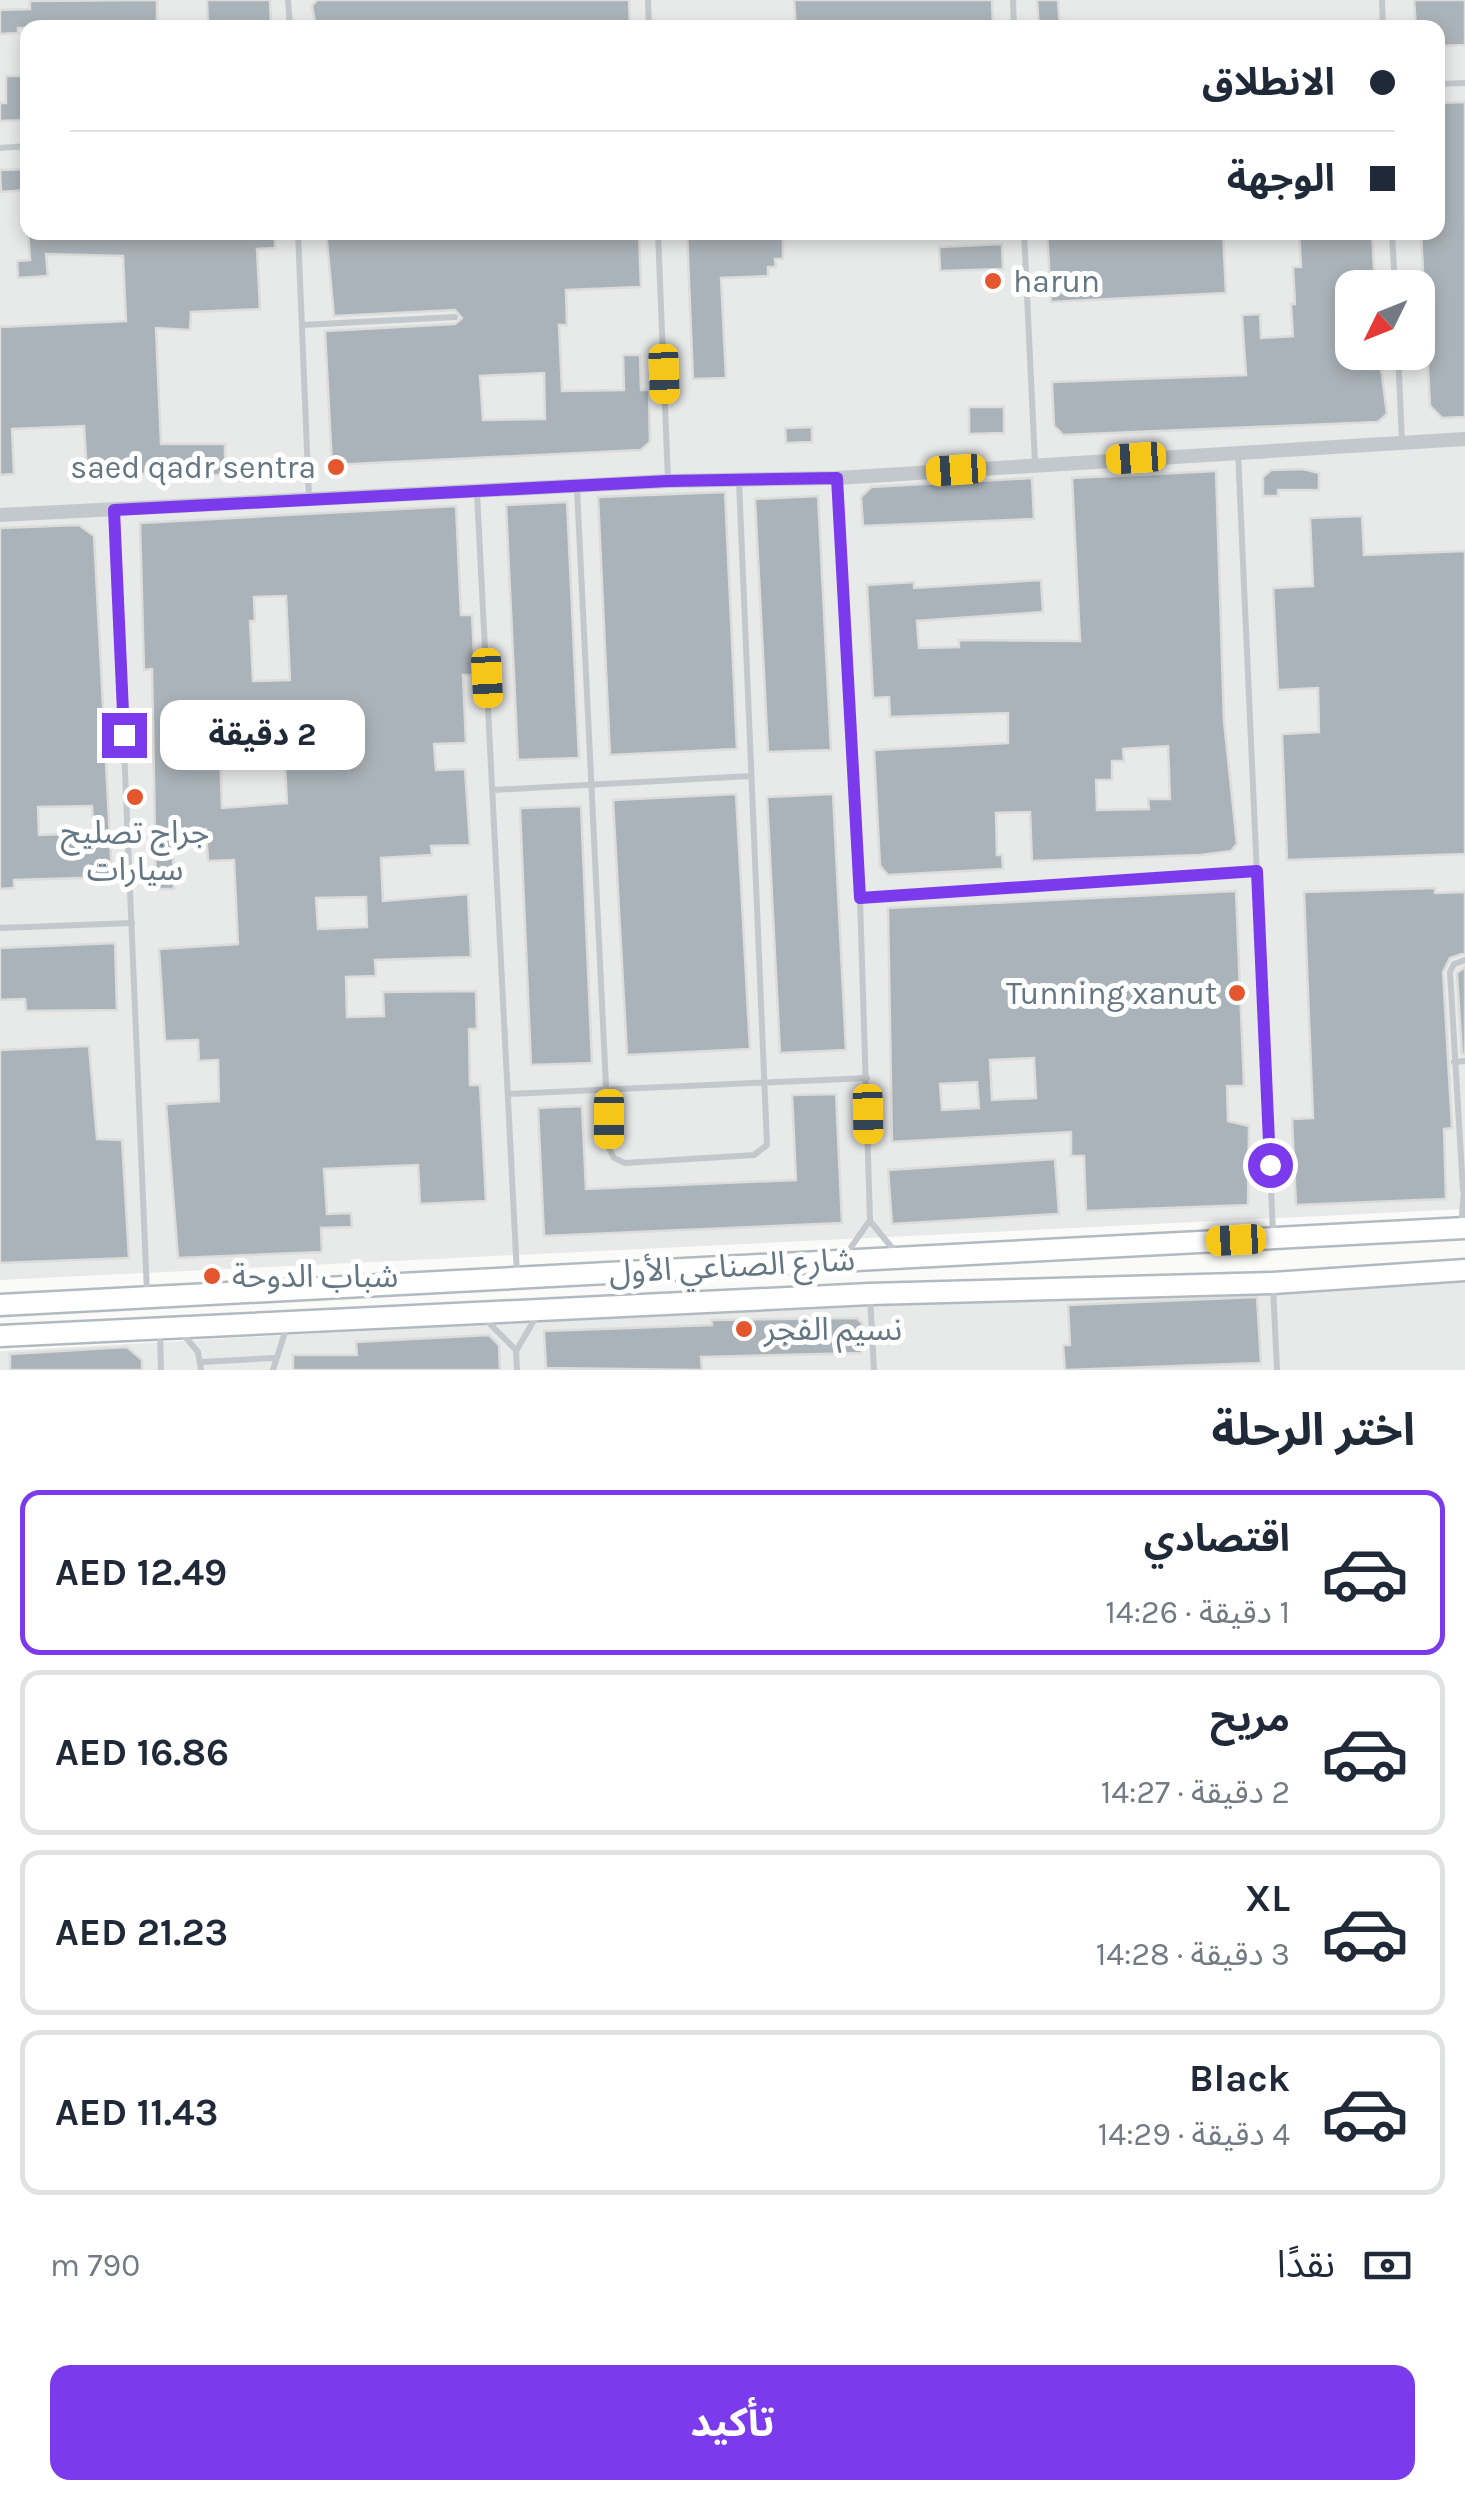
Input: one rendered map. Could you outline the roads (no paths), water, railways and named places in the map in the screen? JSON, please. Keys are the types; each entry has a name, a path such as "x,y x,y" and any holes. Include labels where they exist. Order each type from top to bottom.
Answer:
{"main road":[{"name":"شارع الصناعي الأول","path":"0,1305 1463,1228"},
{"name":"شارع الصناعي الأول","path":"0,1336 870,1294 1273,1283 1465,1270"}],"street":[{"path":"0,514 668,481 837,478 1238,450 1465,439"}],"lane":[{"path":"298,240 309,499"},
{"path":"658,240 668,481"},
{"path":"1024,240 1035,465"},
{"path":"1392,240 1394,270"},
{"path":"302,325 455,317"},
{"path":"1399,370 1402,442"},
{"path":"1238,450 1274,1238"},
{"path":"837,478 860,898 870,1220 854,1248 837,1261"},
{"path":"578,488 609,1148 614,1158 624,1162 760,1154 768,1140 739,480"},
{"path":"476,493 517,1277"},
{"path":"114,510 148,1300"},
{"path":"493,790 751,776"},
{"path":"860,898 1257,871"},
{"path":"0,928 132,923"},
{"path":"1463,1228 1461,1121 1450,972 1457,962 1465,960"},
{"path":"1454,1062 1465,1062"},
{"path":"508,1094 867,1078"},
{"path":"870,1220 902,1258"},
{"path":"1273,1283 1277,1370"},
{"path":"870,1294 874,1370"},
{"path":"516,1351 543,1311"},
{"path":"476,1314 503,1334 516,1351 517,1370"},
{"path":"272,1370 290,1322"},
{"path":"161,1370 167,1327 196,1346 201,1366 274,1358"}],"place":[{"name":"harun","path":"993,281"},
{"name":"saed qadr sentra","path":"336,467"},
{"name":"جراج تصليح سيارات","path":"135,797"},
{"name":"Tunning xanut","path":"1237,993"},
{"name":"شباب الدوحة","path":"212,1276"},
{"name":"نسيم الفجر","path":"744,1329"}]}
